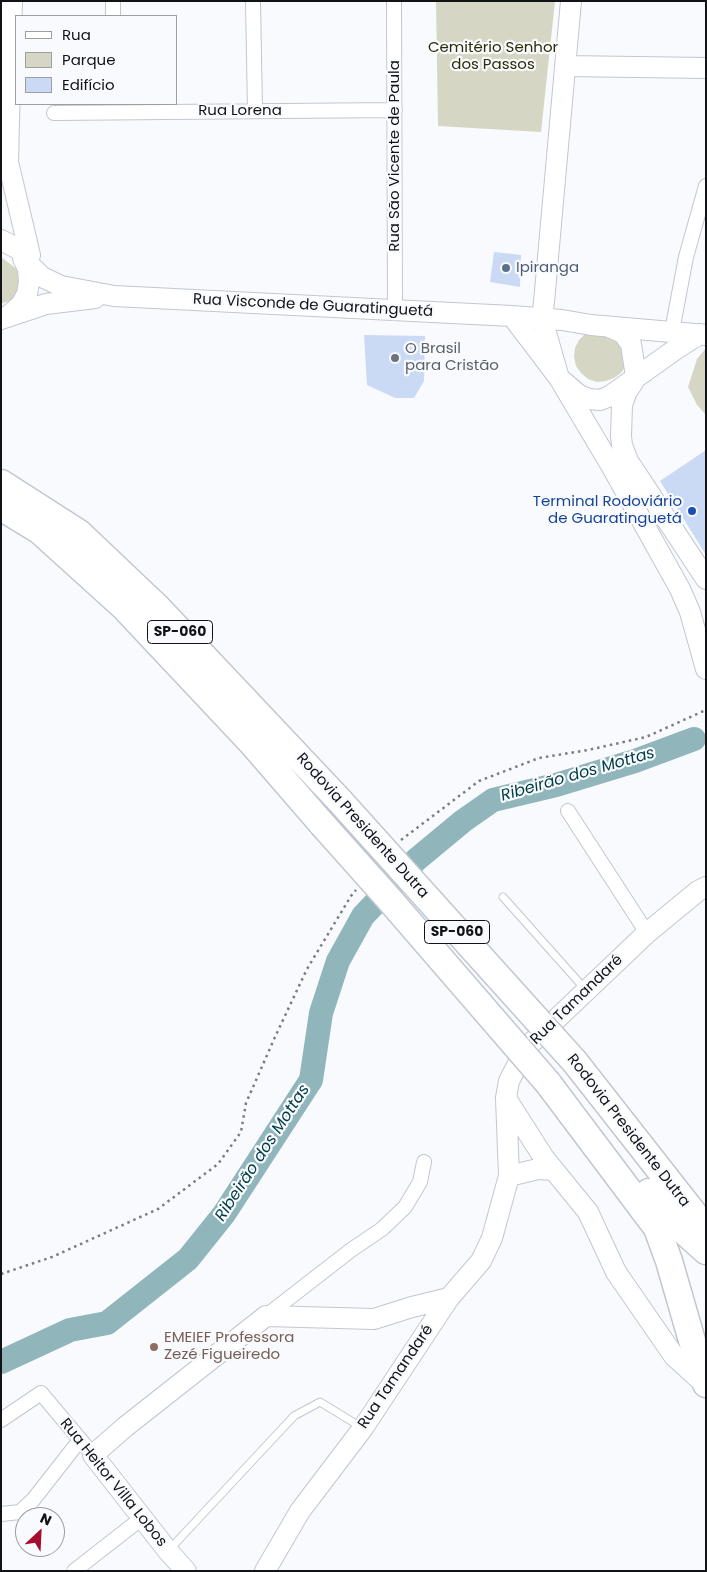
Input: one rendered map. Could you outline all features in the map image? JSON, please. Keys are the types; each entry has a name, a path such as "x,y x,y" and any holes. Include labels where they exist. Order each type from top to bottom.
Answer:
{"highway":[{"name":"Rodovia Presidente Dutra","path":"1,483 79,533 157,607 340,801 575,1062 706,1229"},
{"name":"Rodovia Presidente Dutra","path":"1,507 40,531 124,607 251,742 548,1083 686,1232 706,1251"},
{"path":"575,1062 659,1156 706,1200"},
{"path":"548,1083 657,1228 669,1261 706,1385"}],"street":[{"path":"1,319 11,314 21,305 29,282 27,257 5,168 12,1"},
{"path":"113,1 113,15"},
{"path":"253,1 255,111"},
{"name":"Rua São Vicente de Paula","path":"394,1 395,311"},
{"path":"570,1 542,319 559,378 579,395 589,399 600,400 610,396 636,377"},
{"path":"564,66 706,68"},
{"name":"Rua Lorena","path":"54,113 113,108 255,111 395,110"},
{"path":"672,331 686,257 706,186"},
{"name":"Rua Visconde de Guaratinguetá","path":"1,240 27,257 42,277 61,286 114,296 512,316 562,320 599,326 703,334"},
{"name":"Rua Visconde de Guaratinguetá","path":"1,319 46,304 114,296"},
{"path":"512,316 559,378 613,469 680,589 690,612 706,669"},
{"path":"559,378 560,345 565,333 577,326 599,326 623,332 631,344 636,377 627,391 622,405 622,445 628,461 706,578"},
{"name":"Rua Visconde de Guaratinguetá","path":"636,377 703,334"},
{"path":"568,811 647,933"},
{"name":"Rua Tamandaré","path":"265,1571 300,1511 363,1428 449,1298 481,1261 492,1238 509,1176 506,1098 509,1081 526,1048 647,933 698,891 706,887"},
{"path":"506,1098 553,1170 588,1212 616,1272 674,1356 706,1385"},
{"path":"93,1455 125,1427 266,1316 382,1229 405,1207 420,1182 424,1162"},
{"path":"509,1176 538,1169 553,1170"},
{"path":"266,1316 374,1319 412,1306 449,1298"},
{"name":"Rua Heitor Villa Lobos","path":"1,1420 41,1393 93,1455 168,1552 186,1571"},
{"path":"1,1514 20,1512 33,1500 80,1440"},
{"path":"74,1571 142,1518"}],"lane":[{"path":"503,897 587,991"},
{"path":"168,1552 294,1416 320,1402 363,1428"}],"path":[{"path":"397,844 479,781 539,758 588,750 646,737 706,710"},
{"path":"1,1274 52,1257 158,1209 218,1164 241,1132 246,1103 307,969 351,896 358,888"}],"green space":[{"name":"Cemitério Senhor dos Passos","path":"436,1 555,1 541,132 438,126"},
{"path":"1,257 18,270 20,287 11,300 1,304"},
{"path":"592,330 623,340 626,365 621,373 606,381 597,382 588,379 576,366 575,348 579,340"},
{"path":"706,348 706,415 697,405 688,387 697,359"}],"building":[{"name":"Ipiranga","path":"494,252 521,255 520,287 490,282"},
{"name":"O Brasil para Cristão","path":"364,335 425,336 424,381 414,398 395,398 367,385"},
{"name":"Terminal Rodoviário de Guaratinguetá","path":"706,450 706,555 660,481"}],"waterway":[{"name":"Ribeirão dos Mottas","path":"1,1362 70,1330 107,1323 188,1259 224,1214 311,1080 321,1013 338,961 363,916 416,860 463,821 493,800 556,785 635,761 694,739"}],"place":[{"name":"Ipiranga","path":"506,268"},
{"name":"O Brasil para Cristão","path":"395,358"},
{"name":"Terminal Rodoviário de Guaratinguetá","path":"692,511"},
{"name":"EMEIEF Professora Zezé Figueiredo","path":"154,1347"}]}
